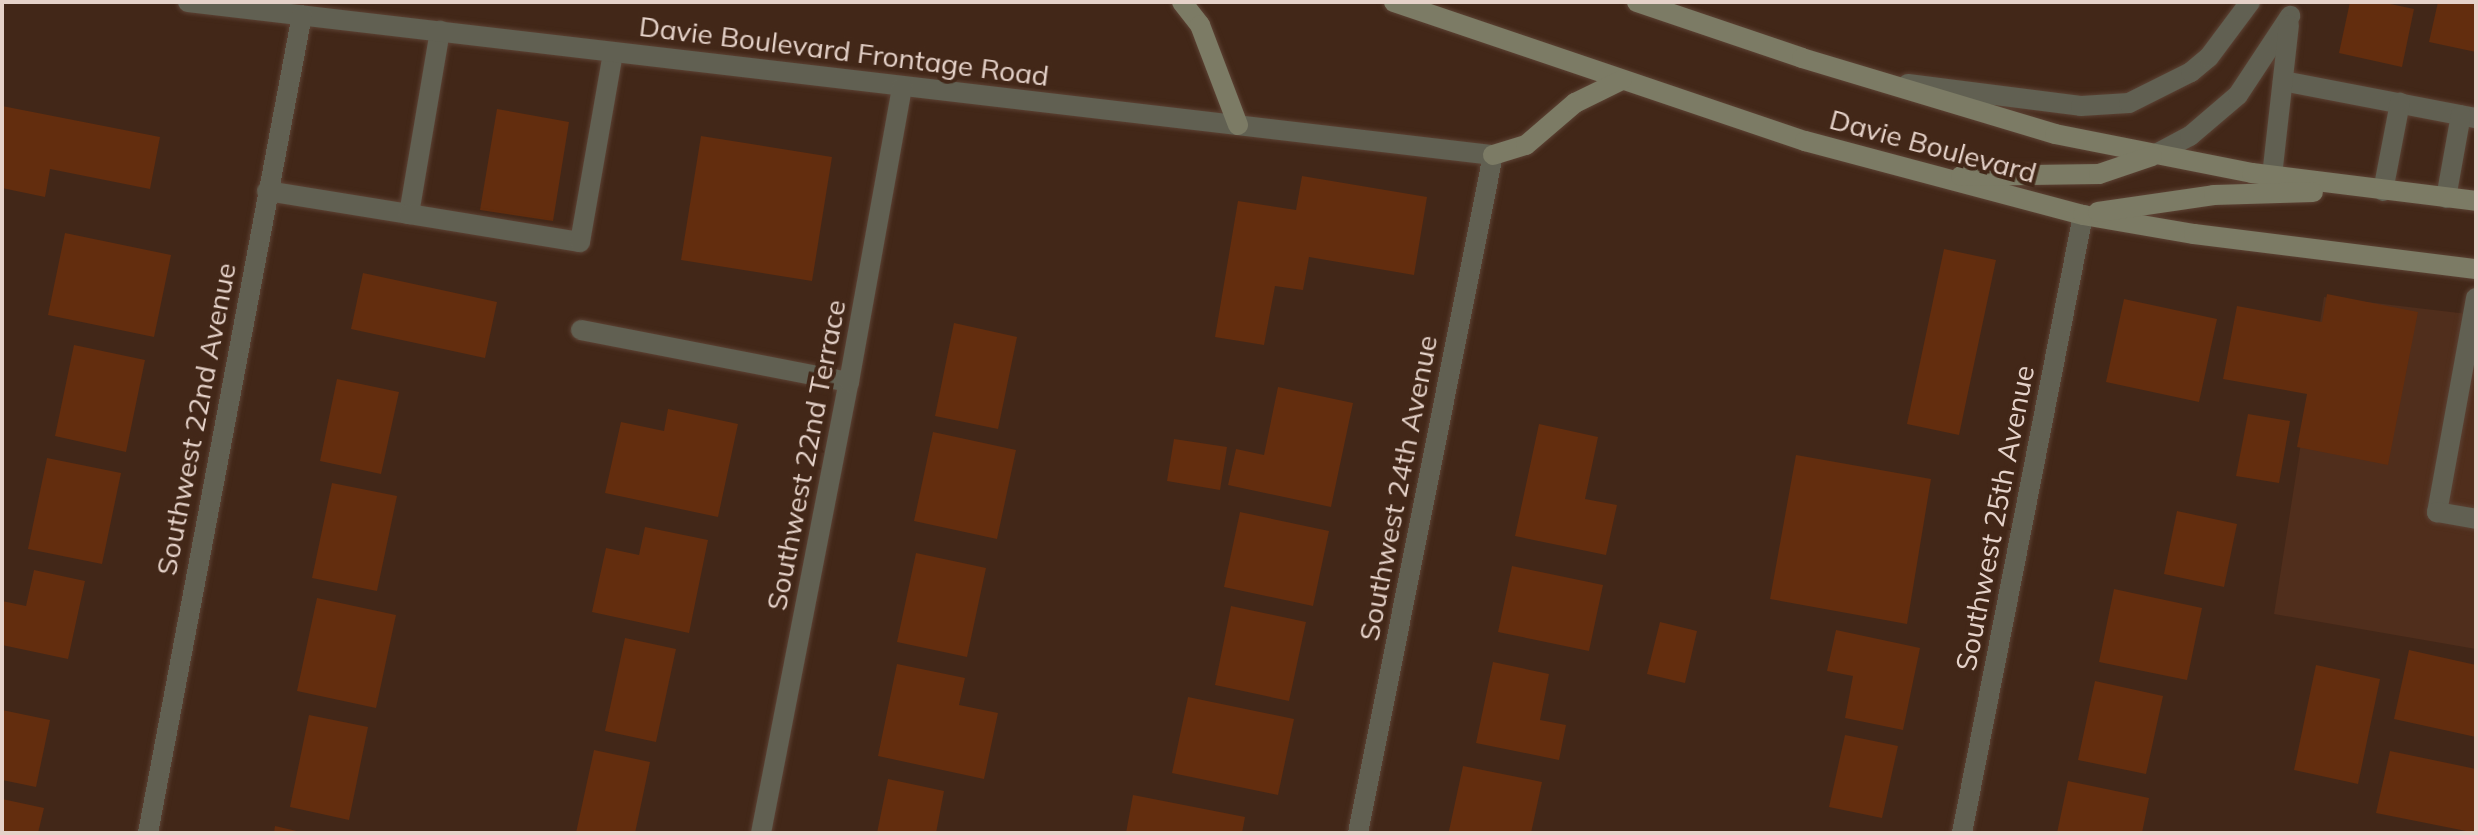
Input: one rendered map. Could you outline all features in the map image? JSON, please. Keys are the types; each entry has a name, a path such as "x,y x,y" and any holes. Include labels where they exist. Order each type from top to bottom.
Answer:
{"main road":[{"path":"1182,2 1200,25 1238,125"},
{"name":"Davie Boulevard","path":"1394,2 1805,141 2083,215 2194,234 2476,269"},
{"name":"Davie Boulevard","path":"1637,2 1876,80 2055,134 2152,156 2272,176 2476,201"},
{"path":"1493,155 1526,145 1575,103 1622,80"},
{"path":"1929,176 2099,174 2152,156"},
{"path":"2083,215 2214,195 2376,190"}],"street":[{"name":"Davie Boulevard Frontage Road","path":"188,2 1493,155"},
{"path":"1876,80 2081,106 2129,103 2191,72 2209,57 2250,2"},
{"path":"2272,176 2290,9"},
{"path":"2152,156 2190,136 2238,95 2290,9"},
{"name":"Southwest 22nd Avenue","path":"148,833 302,15"},
{"path":"409,214 440,31"},
{"path":"267,191 580,242 613,53"},
{"path":"2283,81 2468,116 2446,198"},
{"name":"Southwest 22nd Terrace","path":"761,833 849,382 902,87"},
{"path":"2376,190 2400,103"},
{"name":"Southwest 24th Avenue","path":"1358,833 1493,155"},
{"name":"Southwest 25th Avenue","path":"1962,833 2083,215"},
{"path":"2476,298 2437,512 2476,519"},
{"path":"581,330 849,382"}],"shaded area":[{"path":"2324,297 2476,315 2476,649 2274,614"}],"building":[{"path":"2350,2 2381,2 2414,9 2402,67 2339,53"},
{"path":"2438,2 2476,2 2476,52 2429,42"},
{"path":"2,106 160,137 150,189 50,169 45,197 2,188"},
{"path":"497,109 569,122 553,221 480,210"},
{"path":"701,136 832,157 812,281 681,260"},
{"path":"1302,176 1427,197 1414,275 1309,257 1303,290 1275,286 1264,345 1215,337 1238,201 1296,210"},
{"path":"65,233 171,255 154,337 48,315"},
{"path":"1944,249 1996,260 1959,435 1907,424"},
{"path":"363,273 497,302 485,358 351,329"},
{"path":"2327,294 2418,312 2388,465 2297,447 2307,394 2223,379 2237,306 2322,322"},
{"path":"2124,299 2217,319 2199,402 2106,382"},
{"path":"954,323 1017,337 998,429 935,416"},
{"path":"74,345 145,360 126,452 55,436"},
{"path":"337,379 399,392 381,474 320,461"},
{"path":"1278,387 1353,403 1331,507 1228,485 1236,449 1264,455"},
{"path":"668,409 738,424 718,517 605,493 621,422 664,431"},
{"path":"2248,414 2290,421 2279,483 2236,476"},
{"path":"1539,424 1598,437 1585,499 1617,505 1606,555 1515,536"},
{"path":"933,432 1016,450 997,539 914,521"},
{"path":"1174,439 1227,447 1220,490 1167,481"},
{"path":"1796,455 1931,479 1907,624 1770,599"},
{"path":"47,458 121,473 102,564 28,549"},
{"path":"332,483 397,496 377,591 312,578"},
{"path":"2177,511 2237,524 2224,587 2164,574"},
{"path":"1240,512 1329,531 1313,606 1224,587"},
{"path":"645,527 708,540 689,633 592,612 606,548 639,555"},
{"path":"916,553 986,568 967,657 897,642"},
{"path":"1512,566 1603,585 1589,651 1498,632"},
{"path":"34,570 85,581 68,659 2,645 2,601 26,606"},
{"path":"2114,589 2202,608 2187,680 2099,662"},
{"path":"317,598 396,615 376,708 297,691"},
{"path":"1231,606 1306,622 1289,701 1215,685"},
{"path":"1660,622 1697,631 1685,683 1647,674"},
{"path":"1836,630 1920,648 1903,730 1845,718 1853,676 1827,671"},
{"path":"625,638 676,649 656,742 605,731"},
{"path":"2409,650 2476,665 2476,737 2394,719"},
{"path":"1493,662 1549,674 1540,720 1566,725 1559,760 1476,743"},
{"path":"897,664 965,678 959,705 998,713 984,779 878,756"},
{"path":"2316,665 2380,679 2358,784 2294,770"},
{"path":"2095,681 2163,696 2146,774 2078,760"},
{"path":"1188,697 1294,719 1278,795 1172,773"},
{"path":"2,710 50,720 36,787 2,780"},
{"path":"309,715 368,727 349,820 290,807"},
{"path":"1845,735 1898,746 1882,818 1829,807"},
{"path":"594,750 650,762 635,833 576,833"},
{"path":"2390,751 2476,769 2476,833 2376,813"},
{"path":"1463,766 1542,782 1531,833 1449,831"},
{"path":"888,779 944,791 936,833 877,833"},
{"path":"2068,781 2149,798 2142,833 2057,833"},
{"path":"1133,795 1245,817 1242,833 1126,833"},
{"path":"2,799 44,808 38,833 2,833"},
{"path":"275,826 301,832 301,833 274,833"}]}
